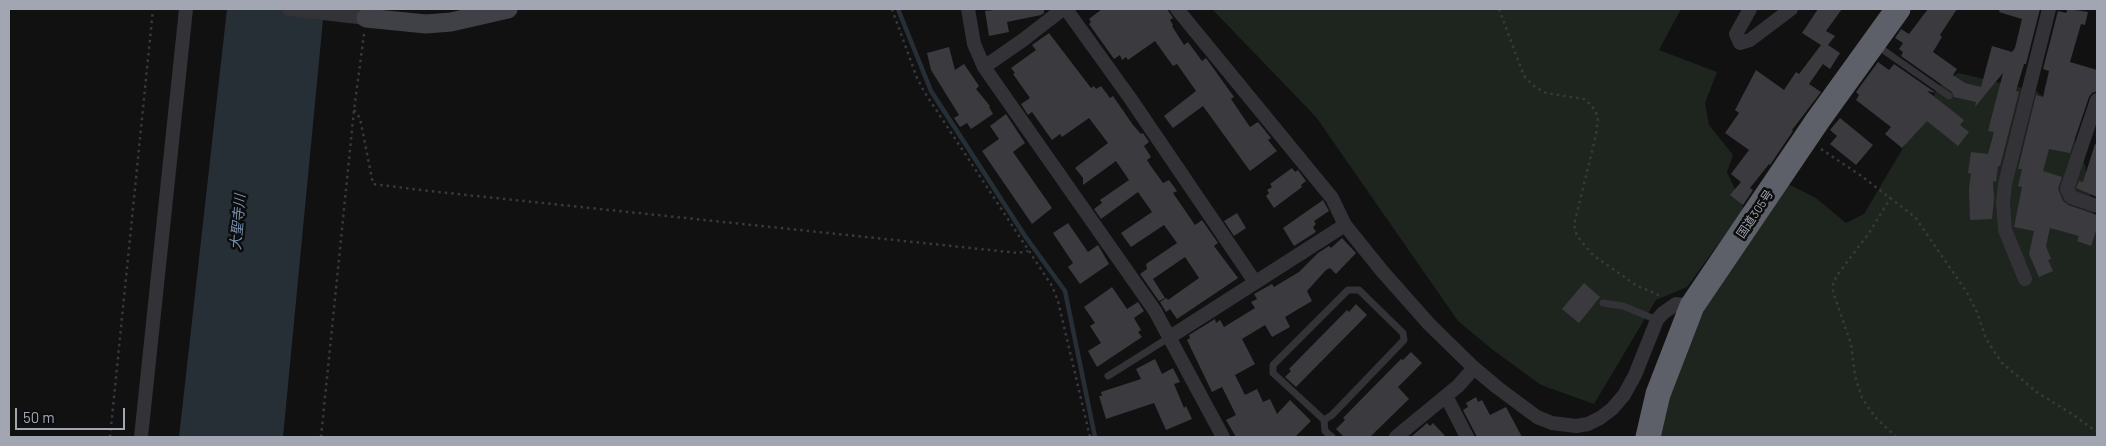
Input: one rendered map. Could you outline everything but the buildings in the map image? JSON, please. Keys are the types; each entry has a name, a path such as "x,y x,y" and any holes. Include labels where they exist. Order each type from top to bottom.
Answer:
{"highway":[{"name":"国道305号","path":"1648,437 1681,307 1805,140 1898,9"}],"street":[{"path":"141,437 186,9"},
{"path":"289,9 426,24 451,22 508,9"},
{"path":"968,9 974,44 984,67 1155,311 1223,437"},
{"path":"984,67 1064,9 1136,106 1256,282"},
{"path":"1177,9 1332,198 1346,225 1382,270 1430,324 1474,368 1537,417 1567,426 1588,424 1606,414 1624,394 1635,375 1657,320 1681,307"},
{"path":"1750,9 1736,34 1740,43 1750,40 1791,9"},
{"path":"2026,279 2005,230 2004,184 2049,9"},
{"path":"2097,100 2067,189 2071,197 2097,206"},
{"path":"1170,336 1346,225"},
{"path":"1396,437 1446,396 1474,368"},
{"path":"1446,396 1467,437"}],"lane":[{"path":"1873,44 1949,96"},
{"path":"1324,420 1332,415 1404,340 1403,333 1358,290 1348,290 1273,366 1272,373 1324,420 1325,430 1332,437"},
{"path":"1603,303 1623,306 1657,320"},
{"path":"1108,376 1170,336"}],"path":[{"path":"110,437 154,9"},
{"path":"892,9 917,78 925,93 1052,286 1058,300 1090,437"},
{"path":"1500,9 1524,76 1535,87 1546,93 1584,99 1592,106 1598,117 1596,135 1574,224 1577,236 1593,255 1637,286 1681,307"},
{"path":"320,437 363,18"},
{"path":"354,110 360,118 372,184 428,192 1018,254 1028,251"},
{"path":"1805,140 1853,170 1915,217 1958,278 1973,303 1986,339 2002,363 2038,393 2097,432"},
{"path":"1890,197 1869,233 1836,278 1833,283 1833,292 1851,344 1855,376 1862,398 1875,417 1896,437"}],"shaded area":[{"path":"1212,9 1681,9 1659,50 1717,72 1705,103 1709,125 1733,155 1727,172 1744,209 1687,287 1656,300 1594,404 1541,385 1493,350 1458,321 1316,117"},
{"path":"1958,73 2036,91 2055,107 2070,128 2085,165 2097,238 2097,437 1658,437 1679,361 1704,310 1788,184 1816,198 1846,223 1864,214 1939,87"}],"water":[{"name":"大聖寺川","path":"227,9 324,9 283,437 179,437"}],"waterway":[{"path":"898,9 931,91 1025,236 1065,291 1095,437"}]}
